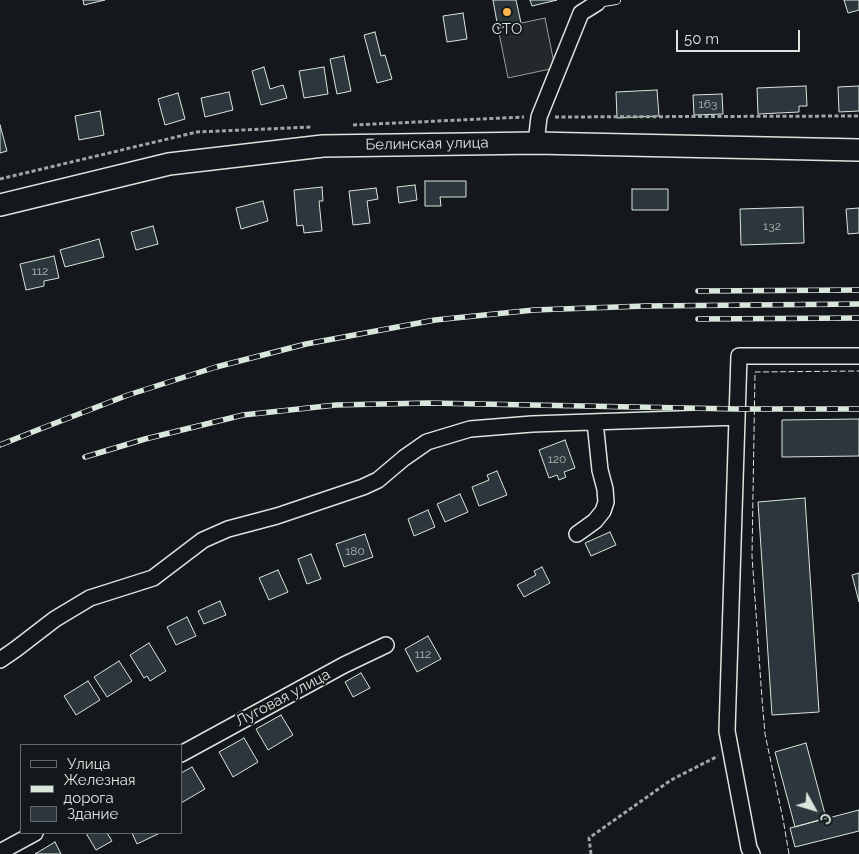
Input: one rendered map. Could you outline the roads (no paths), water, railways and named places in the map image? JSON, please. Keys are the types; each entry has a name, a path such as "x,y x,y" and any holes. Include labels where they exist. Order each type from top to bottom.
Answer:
{"main road":[{"name":"Белинская улица","path":"0,204 169,164 323,146 536,143 859,150"}],"street":[{"path":"536,143 539,117 581,13 597,2"},
{"path":"752,854 749,848 728,731 739,356 859,356"},
{"path":"0,660 55,619 90,598 153,578 203,540 228,529 277,516 363,487 378,480 427,442 470,429 532,424 737,417"},
{"path":"577,534 595,521 603,511 606,502 600,470 595,422"},
{"name":"Луговая улица","path":"182,753 344,665 386,645"},
{"path":"0,852 33,834"}],"lane":[{"path":"597,2 616,0"}],"railway":[{"path":"698,291 859,290"},
{"path":"0,445 128,395 216,367 306,344 435,320 534,310 645,306 859,304"},
{"path":"698,319 859,318"},
{"path":"85,457 145,439 243,415 336,405 428,403 737,409 859,409"}],"place":[{"name":"СТО","path":"507,12"}]}
